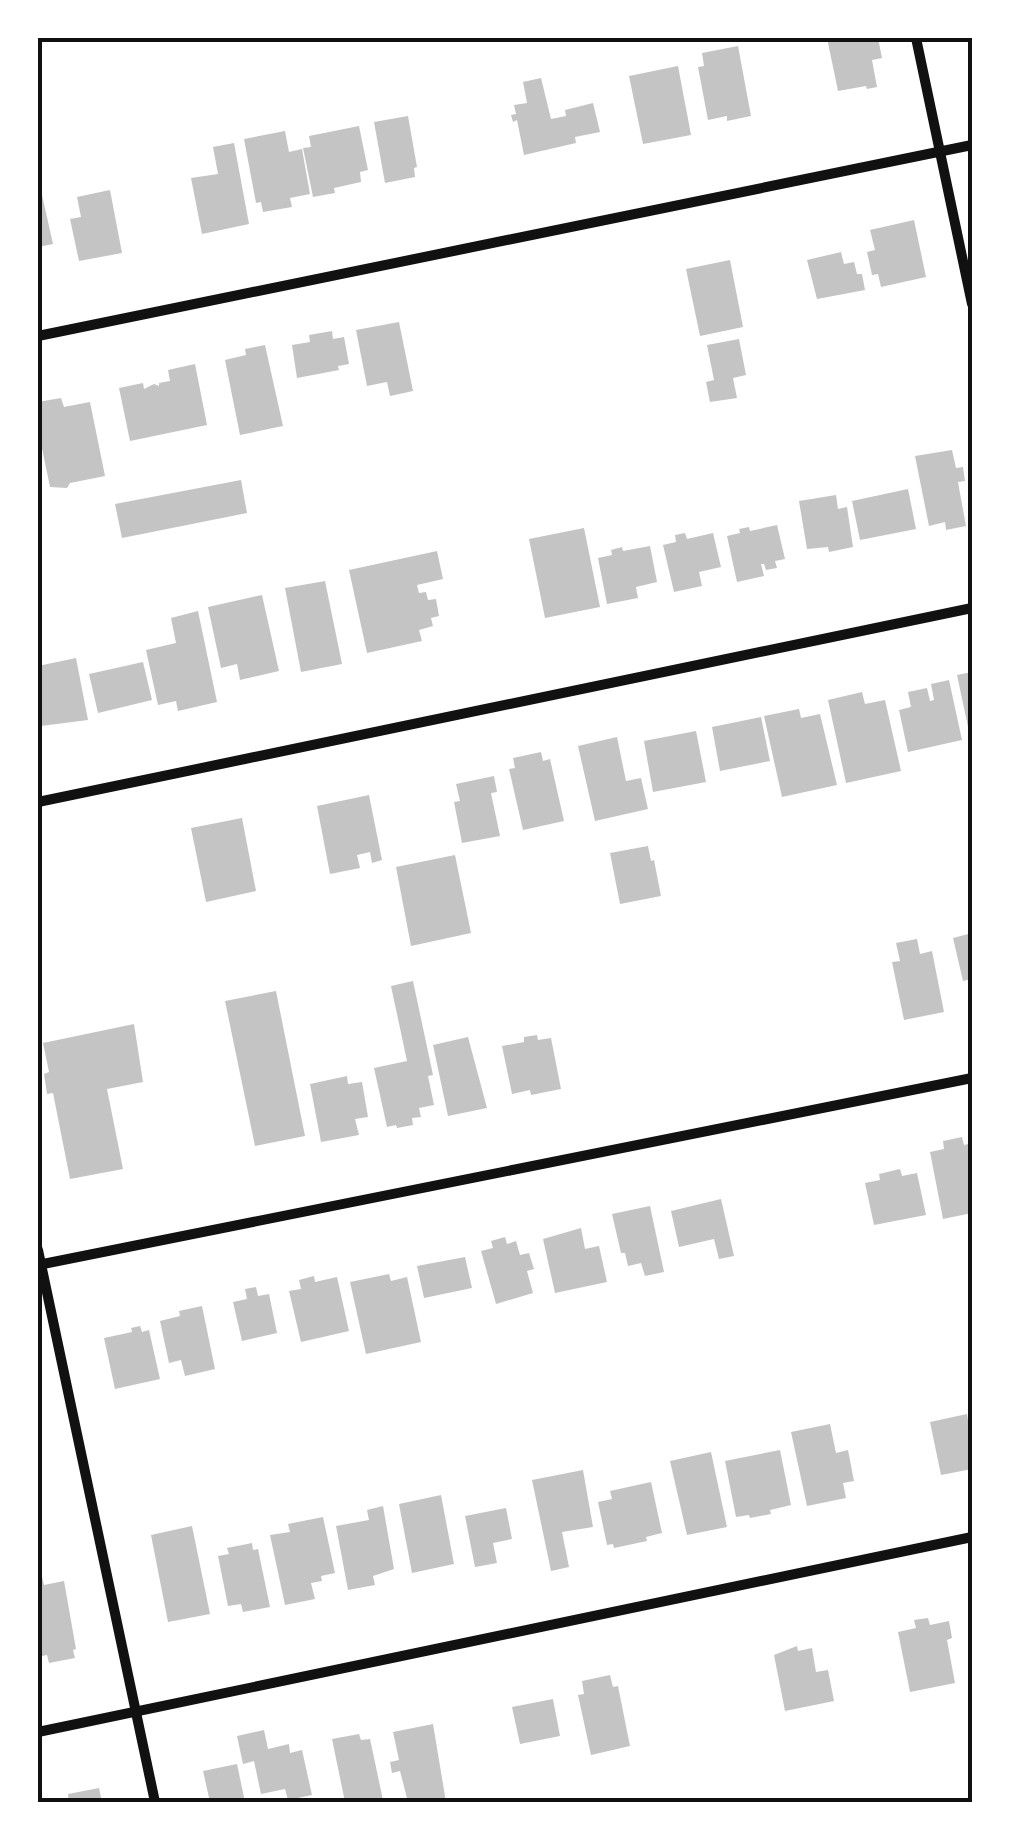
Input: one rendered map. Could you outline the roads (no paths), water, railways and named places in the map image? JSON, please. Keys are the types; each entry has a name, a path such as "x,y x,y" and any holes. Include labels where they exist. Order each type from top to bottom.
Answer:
{"street":[{"path":"916,38 972,304"},
{"path":"38,336 972,145"},
{"path":"38,802 972,608"},
{"path":"39,1265 972,1078"},
{"path":"38,1250 155,1802"},
{"path":"38,1732 972,1537"}]}
